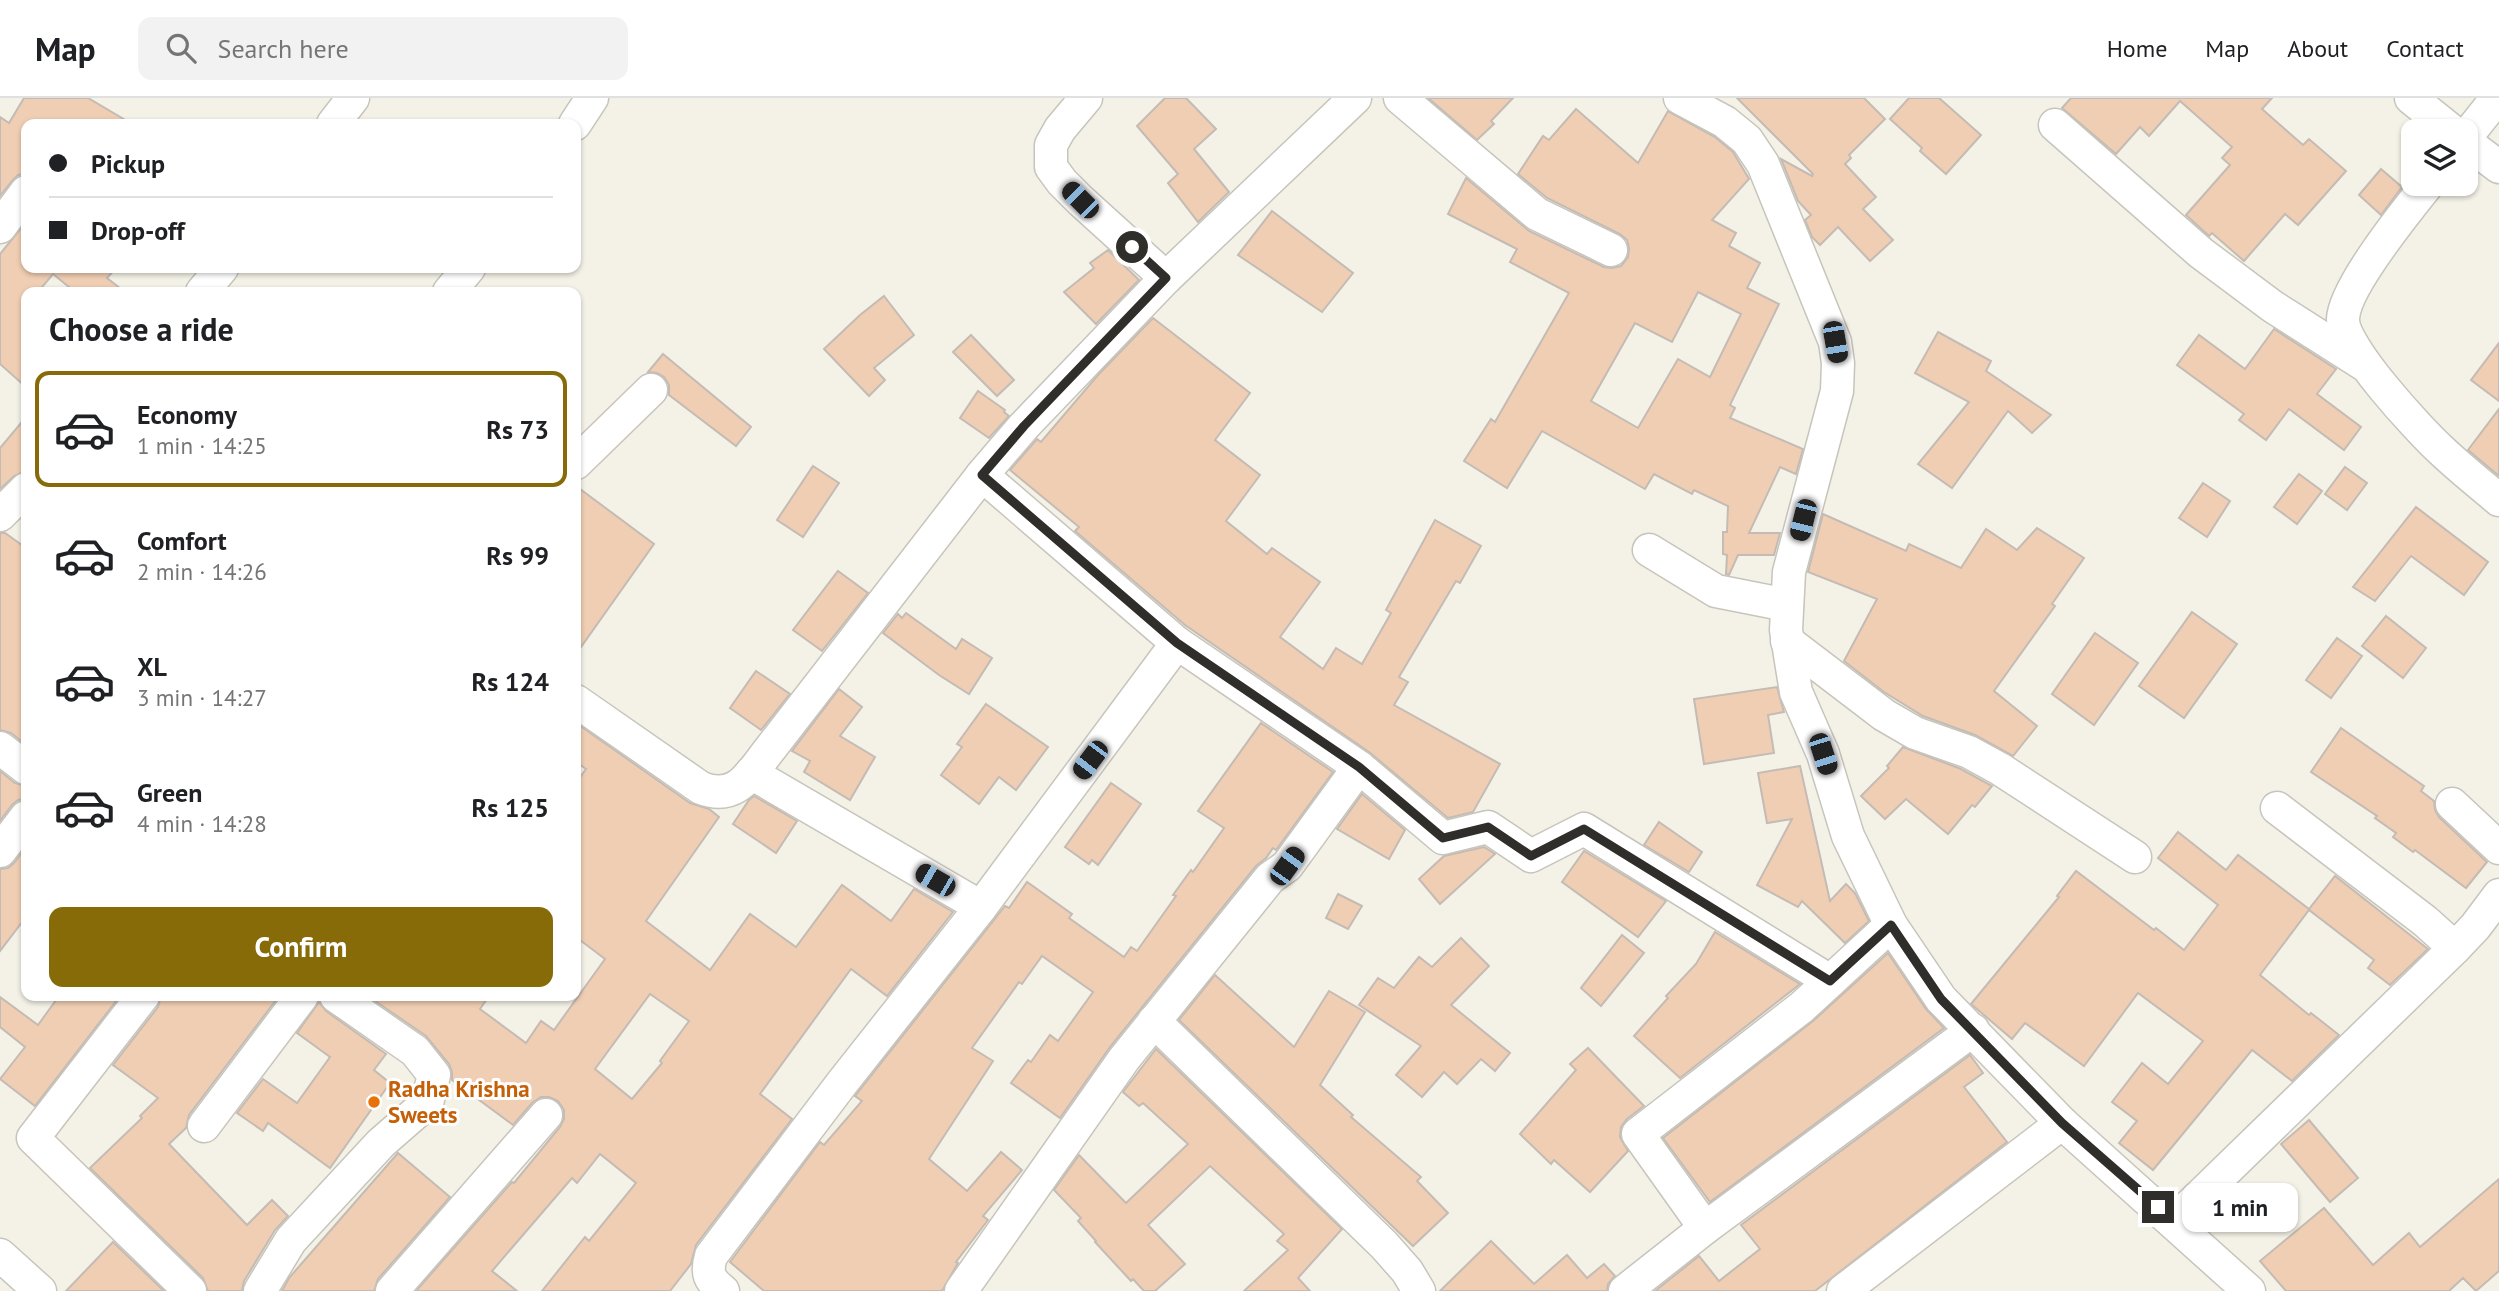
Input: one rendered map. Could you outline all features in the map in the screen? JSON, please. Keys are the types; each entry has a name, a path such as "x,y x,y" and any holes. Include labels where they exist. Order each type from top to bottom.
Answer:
{"street":[{"path":"337,119 354,98"},
{"path":"578,119 592,98"},
{"path":"1086,98 1060,129 1051,145 1051,167 1080,200 1166,278"},
{"path":"581,704 701,788 715,793 735,790 751,773 982,475 1024,426 1166,278 1355,98"},
{"path":"1401,98 1537,214 1611,250"},
{"path":"1680,98 1726,122 1747,140 1763,164 1835,342 1838,363 1837,391 1790,572 1787,641 1796,692 1823,754 1849,836 1891,925 1941,999 2062,1123 2249,1291"},
{"path":"2411,98 2437,119"},
{"path":"2478,123 2497,98"},
{"path":"2056,125 2201,253 2272,306 2367,367"},
{"path":"2478,149 2499,167"},
{"path":"2418,196 2401,217 2350,294 2343,320 2349,338 2367,367 2441,450 2499,500"},
{"path":"0,227 21,199"},
{"path":"206,287 218,273"},
{"path":"453,287 465,273"},
{"path":"581,458 651,390"},
{"path":"982,475 1177,643 1359,767 1443,838 1488,827 1531,856 1584,829 1830,981"},
{"path":"0,515 21,494"},
{"path":"1649,550 1716,591 1787,605"},
{"path":"1787,641 1884,715 1915,733 1969,752 2000,769 2135,857"},
{"path":"723,1291 711,1282 707,1269 711,1256 842,1083 981,907 1177,643"},
{"path":"0,748 21,764"},
{"path":"961,1291 1124,1059 1270,878 1287,866 1359,767"},
{"path":"751,773 981,907"},
{"path":"2452,804 2499,848"},
{"path":"2277,808 2425,921 2455,948"},
{"path":"0,851 21,824"},
{"path":"2174,1221 2455,948 2499,895"},
{"path":"1705,1228 1638,1134 1802,1007 1891,925"},
{"path":"139,1001 33,1138 190,1291"},
{"path":"204,1126 298,1001"},
{"path":"260,1291 291,1240 381,1143 427,1102 434,1074 415,1051 342,1001"},
{"path":"1154,1021 1384,1245 1407,1271 1419,1291"},
{"path":"1625,1291 1705,1228 1973,1030"},
{"path":"392,1291 546,1115"},
{"path":"1843,1291 2062,1123"},
{"path":"0,1255 40,1291"}],"building":[{"path":"24,98 88,98 124,119 21,119 21,175 0,196 0,117 9,123"},
{"path":"1165,98 1186,98 1216,129 1194,149 1229,192 1198,222 1168,183 1178,174 1137,126"},
{"path":"1428,98 1513,98 1491,121 1494,124 1477,140"},
{"path":"1737,98 1864,98 1885,119 1849,155 1851,158 1845,164 1876,197 1863,209 1893,240 1870,261 1838,227 1820,245 1812,237 1805,220 1811,215 1798,201 1781,159 1812,176 1813,174"},
{"path":"1909,98 1939,98 1981,135 1946,174 1890,119"},
{"path":"2071,98 2272,98 2262,109 2303,145 2309,139 2346,171 2298,225 2285,214 2244,261 2212,233 2209,236 2186,215 2230,165 2222,158 2232,147 2180,101 2149,136 2140,127 2116,154 2062,108"},
{"path":"1576,109 1638,163 1668,111 1715,137 1733,152 1749,179 1712,220 1736,233 1729,246 1760,263 1747,288 1779,304 1730,405 1735,408 1730,418 1803,449 1796,474 1780,467 1749,533 1780,533 1774,555 1738,555 1729,575 1726,574 1727,555 1723,554 1723,532 1727,532 1728,506 1694,490 1692,494 1654,474 1645,489 1542,431 1507,488 1464,461 1491,419 1495,422 1569,293 1510,262 1517,249 1448,214 1466,178 1529,231 1604,267 1621,266 1628,257 1627,240 1620,234 1547,198 1518,174 1543,136 1549,140","holes":["1698,292 1741,314 1710,377 1678,359 1638,428 1591,401 1635,323 1672,342"]},
{"path":"2381,169 2401,186 2381,215 2359,195"},
{"path":"1272,211 1353,273 1322,312 1238,255"},
{"path":"21,228 21,273 112,273 107,278 119,287 69,287 53,274 42,287 21,287 21,383 0,364 0,254"},
{"path":"1108,250 1139,280 1096,324 1064,292 1094,268 1090,263"},
{"path":"884,296 914,335 874,368 885,380 869,396 824,349"},
{"path":"1153,318 1250,393 1215,440 1260,475 1226,521 1267,554 1272,548 1320,582 1280,637 1323,669 1336,648 1362,664 1391,613 1386,610 1435,520 1481,546 1460,583 1456,581 1399,677 1408,682 1394,705 1500,764 1473,812 1448,818 1369,752 1185,625 1075,531 1079,527 1010,470 1037,439 1041,442 1098,375"},
{"path":"2274,329 2336,369 2317,394 2361,427 2344,450 2289,409 2266,440 2239,420 2244,414 2177,365 2199,335 2245,369"},
{"path":"1938,332 1991,361 1986,371 2051,415 2032,433 2008,411 1952,488 1918,464 1969,402 1915,373"},
{"path":"971,335 1014,380 997,396 953,352"},
{"path":"2499,343 2499,401 2471,380"},
{"path":"663,354 751,427 736,446 669,395 669,385 664,377 648,372"},
{"path":"978,391 1005,410 1009,416 989,438 960,418"},
{"path":"2499,409 2499,476 2468,450"},
{"path":"21,423 21,473 0,489 0,448"},
{"path":"813,466 839,483 803,537 777,520"},
{"path":"2345,467 2367,483 2347,510 2325,494"},
{"path":"2299,474 2322,491 2297,524 2274,507"},
{"path":"2203,483 2230,501 2207,537 2179,518"},
{"path":"581,490 654,544 581,647"},
{"path":"2416,507 2488,562 2464,595 2411,556 2375,601 2353,587"},
{"path":"1823,514 1906,551 1909,544 1961,568 1986,529 2017,550 2037,528 2084,558 2052,604 2055,606 1994,691 2037,726 2013,756 1975,735 1923,716 1884,692 1844,661 1877,599 1808,572"},
{"path":"0,533 5,533 21,544 21,741 11,733 0,730"},
{"path":"838,571 868,593 822,651 793,630"},
{"path":"2192,612 2237,644 2184,718 2139,686"},
{"path":"906,613 956,649 962,639 992,658 969,694 883,633 898,614 902,618"},
{"path":"2386,616 2426,648 2403,678 2362,646"},
{"path":"2095,633 2138,663 2094,725 2052,694"},
{"path":"2337,638 2362,656 2331,698 2306,680"},
{"path":"756,671 790,694 761,730 730,708"},
{"path":"1777,687 1784,712 1768,715 1774,753 1704,764 1694,699"},
{"path":"839,689 862,707 840,736 875,757 850,800 804,772 810,761 792,751"},
{"path":"986,704 1048,747 1016,790 999,777 979,804 941,775 962,747 957,744"},
{"path":"1261,723 1333,772 1276,850 1273,848 1256,866 1110,1047 1060,1118 1011,1083 1028,1060 1031,1062 1050,1035 1058,1041 1093,992 1042,956 1022,984 1019,982 972,1048 993,1061 929,1159 967,1191 1001,1152 1022,1170 983,1216 988,1220 956,1262 958,1263 942,1291 764,1291 730,1262 820,1142 824,1145 862,1101 855,1096 1005,906 1009,908 1027,882 1072,914 1069,918 1124,957 1131,947 1137,951 1176,896 1173,895 1224,828 1198,811"},
{"path":"581,727 690,803 709,809 719,817 646,921 710,970 750,914 796,947 842,885 891,921 914,889 953,912 887,996 851,969 760,1094 792,1119 696,1245 691,1264 670,1291 542,1291 585,1237 589,1241 636,1183 600,1154 577,1183 572,1178 492,1271 517,1291 416,1291 512,1182 514,1183 560,1127 564,1110 558,1101 541,1097 532,1103 513,1125 452,1080 449,1064 426,1036 375,1001 486,1001 480,1009 526,1043 541,1021 554,1030 575,1001 581,1001 581,992 605,959 581,941 581,776 586,769 581,766","holes":["650,994 689,1021 660,1061 662,1063 632,1099 595,1069"]},
{"path":"2341,728 2424,786 2421,791 2434,801 2439,817 2487,862 2466,888 2393,837 2396,833 2375,818 2377,816 2311,772"},
{"path":"1903,747 1961,769 1992,786 1948,834 1906,799 1885,819 1861,796 1889,768 1887,766"},
{"path":"1800,766 1830,901 1846,884 1855,893 1869,921 1845,943 1802,901 1798,907 1757,885 1792,819 1767,823 1758,773"},
{"path":"0,771 21,785 21,800 12,805 0,821"},
{"path":"1111,783 1141,804 1098,865 1092,860 1089,864 1065,847"},
{"path":"1362,794 1405,830 1389,859 1337,829"},
{"path":"754,796 797,821 776,853 733,824"},
{"path":"1659,822 1702,852 1689,872 1644,845"},
{"path":"2178,832 2226,870 2238,855 2309,909 2335,876 2428,949 2390,985 2368,968 2374,960 2309,910 2260,975 2309,1015 2311,1013 2339,1035 2292,1081 2252,1050 2153,1170 2119,1143 2137,1121 2112,1102 2142,1063 2168,1084 2203,1041 2138,993 2084,1066 2025,1023 2012,1039 1971,1004 2059,897 2057,896 2076,871 2184,950 2218,905 2158,858"},
{"path":"1484,847 1495,854 1440,904 1419,879 1444,856"},
{"path":"1584,851 1666,901 1638,937 1562,882"},
{"path":"21,854 21,924 0,951 0,869 8,868"},
{"path":"1338,894 1362,906 1348,929 1326,918"},
{"path":"1715,932 1800,984 1680,1078 1634,1036 1696,964"},
{"path":"1622,935 1644,953 1601,1006 1581,988"},
{"path":"1461,938 1489,966 1451,1005 1510,1053 1495,1071 1481,1059 1457,1084 1444,1072 1422,1097 1396,1075 1421,1046 1359,1005 1378,978 1394,988 1419,957 1432,967"},
{"path":"1888,953 1926,1009 1944,1028 1710,1202 1663,1138 1813,1021"},
{"path":"1215,975 1294,1047 1329,991 1365,1012 1320,1085 1353,1115 1351,1117 1421,1177 1417,1181 1448,1213 1413,1246 1179,1020"},
{"path":"0,997 38,1025 55,1001 116,1001 35,1106 0,1079 25,1047 0,1027"},
{"path":"160,1001 275,1001 189,1115 186,1128 169,1144 247,1225 272,1200 288,1216 275,1230 244,1281 242,1291 208,1291 203,1278 90,1168 142,1118 140,1116 158,1098 113,1065 158,1007"},
{"path":"319,1002 326,1011 386,1054 374,1070 390,1083 330,1168 268,1123 263,1131 237,1113 263,1079 297,1103 330,1057 297,1033"},
{"path":"1588,1048 1644,1106 1621,1127 1620,1137 1628,1151 1590,1192 1554,1160 1551,1164 1520,1134 1576,1070 1570,1064"},
{"path":"1156,1049 1342,1229 1298,1278 1310,1291 1244,1291 1288,1250 1277,1241 1284,1234 1210,1166 1148,1225 1185,1264 1155,1291 1144,1291 1133,1279 1131,1281 1078,1221 1081,1218 1054,1190 1079,1155 1126,1203 1188,1144 1143,1103 1139,1106 1123,1092"},
{"path":"1970,1055 1983,1073 1964,1087 2007,1142 1815,1291 1655,1291 1699,1256 1719,1281 1760,1249 1741,1225"},
{"path":"2309,1120 2358,1178 2330,1202 2281,1144"},
{"path":"398,1153 450,1197 378,1279 374,1291 282,1291 289,1278"},
{"path":"2499,1179 2499,1271 2476,1291 2463,1278 2449,1291 2286,1291 2260,1261 2324,1208 2373,1265 2409,1233 2420,1247"},
{"path":"1491,1241 1534,1284 1567,1255 1587,1278 1604,1264 1615,1276 1608,1284 1607,1291 1440,1291"},
{"path":"113,1242 164,1291 66,1291"}],"place":[{"name":"Radha Krishna Sweets","path":"374,1102"}],"route":[{"path":"1132,247 1166,278 1080,366 982,475 1177,643 1359,767 1443,838 1488,827 1531,856 1584,829 1830,981 1891,925 1941,999 2062,1123 2158,1207"}]}
